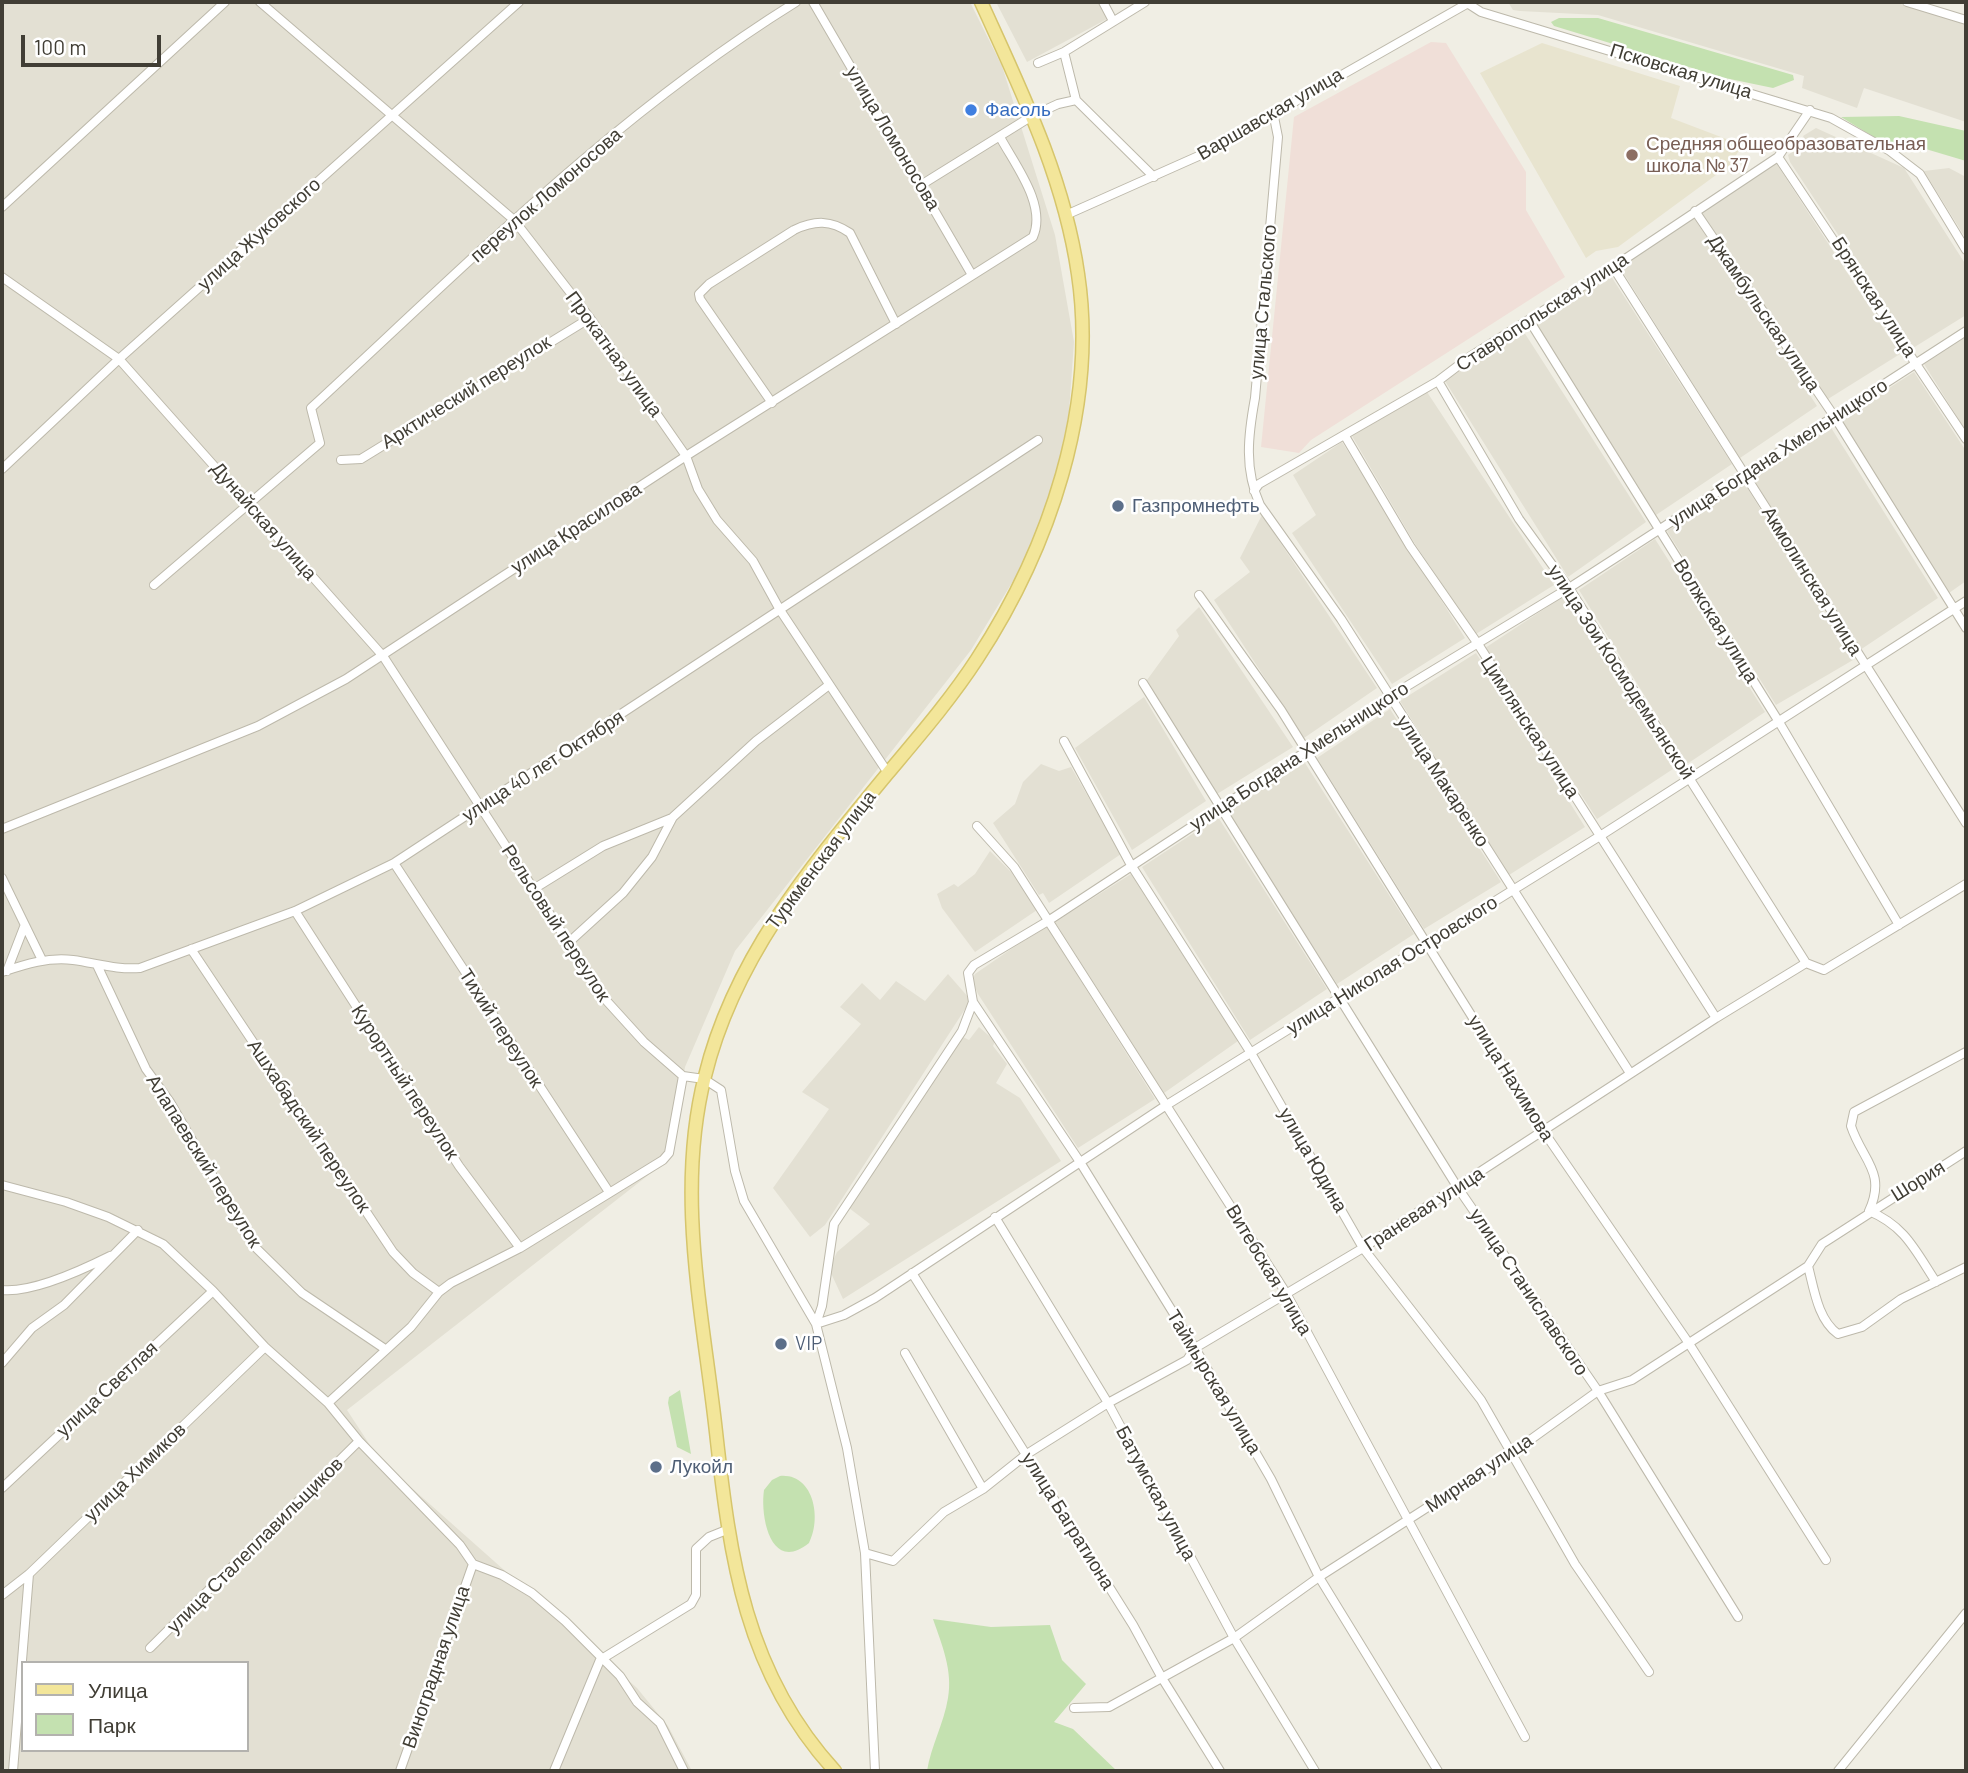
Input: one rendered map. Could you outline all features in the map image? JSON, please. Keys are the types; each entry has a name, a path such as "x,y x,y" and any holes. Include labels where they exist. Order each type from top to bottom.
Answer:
{"main road":[{"name":"Туркменская улица","path":"835,1771 804,1732 764,1664 744,1610 729,1529 692,1243 692,1183 704,1079 732,996 797,885 939,712 990,638 1030,560 1060,482 1073,429 1083,345 1079,276 1066,215 1032,116 981,2"}],"street":[{"path":"2,207 225,2"},
{"name":"Прокатная улица","path":"260,2 514,220 590,318 686,456 698,489 717,520 753,561 780,610 888,773"},
{"name":"улица Жуковского","path":"2,469 119,359 519,2"},
{"name":"переулок Ломоносова","path":"250,504 320,443 311,408 514,220 730,43 796,2"},
{"name":"улица Ломоносова","path":"813,2 972,275"},
{"path":"1103,2 1113,21"},
{"path":"1038,64 1064,52 1145,2"},
{"name":"Псковская улица","path":"1468,2 1481,12 1810,110 1890,151 1920,174 1966,250"},
{"name":"Варшавская улица","path":"1066,215 1203,154 1468,2"},
{"path":"1907,2 1966,20"},
{"path":"1064,52 1076,100 1154,177"},
{"path":"921,185 1032,116 1058,104 1076,100"},
{"name":"Ставропольская улица","path":"1254,491 1259,484 1438,381 1779,157 1810,110"},
{"name":"улица Стальского","path":"1254,491 1248,467 1248,434 1255,398 1278,137 1273,112"},
{"name":"улица Красилова","path":"2,828 258,726 383,656 686,456 1033,237 1037,227 1029,192 1000,137"},
{"name":"Брянская улица","path":"1779,157 1966,439"},
{"name":"Джамбульская улица","path":"1695,211 1834,416 1966,628"},
{"path":"772,403 700,299 699,294 709,284 794,230 807,224 836,223 850,233 896,324"},
{"name":"Акмолинская улица","path":"1612,267 1745,473 1864,667 1966,823"},
{"name":"Дунайская улица","path":"2,277 119,359 383,656 481,807"},
{"name":"Арктический переулок","path":"341,460 361,458 590,318"},
{"name":"Волжская улица","path":"1529,320 1779,722 1899,925"},
{"name":"улица Богдана Хмельницкого","path":"816,1324 822,1306 834,1224 961,1031 974,1002 968,974 974,965 1048,920 1390,697 1569,588 1966,331"},
{"name":"улица Зои Космодемьянской","path":"1438,381 1520,519 1569,588 1806,963"},
{"name":"Цимлянская улица","path":"1345,436 1410,546 1478,644 1716,1018"},
{"name":"улица 40 лет Октября","path":"4,971 42,960 72,960 125,969 140,968 295,911 394,863 1038,440"},
{"name":"улица Макаренко","path":"1254,491 1260,505 1341,619 1630,1073"},
{"path":"154,585 250,504"},
{"name":"улица Нахимова","path":"1199,595 1281,710 1544,1132 1688,1342 1826,1560"},
{"name":"улица Николая Островского","path":"816,1324 844,1315 912,1273 1165,1106 1600,836 1966,601"},
{"name":"улица Станиславского","path":"1143,683 1218,808 1341,998 1458,1188 1598,1391 1738,1616"},
{"path":"568,944 623,894 652,856 673,817 756,741 830,685"},
{"name":"улица Юдина","path":"1064,741 1131,865 1251,1053 1363,1248 1481,1400 1575,1564 1650,1672"},
{"name":"Рельсовый переулок","path":"481,807 604,998 644,1042 683,1076"},
{"path":"532,890 603,846 673,817"},
{"name":"Витебская улица","path":"977,826 1014,867 1286,1293 1525,1737"},
{"name":"Тихий переулок","path":"394,863 609,1192"},
{"path":"2,878 23,927 42,960"},
{"name":"Граневая улица","path":"865,1553 893,1561 944,1512 983,1489 1027,1454 1108,1403 1187,1360 1195,1348 1458,1188 1716,1018 1806,963 1824,970 1966,884"},
{"name":"Курортный переулок","path":"295,911 459,1166 520,1248"},
{"path":"4,971 23,927"},
{"name":"Ашхабадский переулок","path":"191,949 393,1252 413,1273 439,1292"},
{"name":"Алапаевский переулок","path":"97,965 146,1069 170,1102 252,1244 302,1293 385,1349"},
{"name":"Таймырская улица","path":"974,1002 1080,1162 1195,1348 1271,1479 1319,1577 1438,1771"},
{"path":"1936,1282 1902,1230 1886,1218 1869,1211 1876,1196 1877,1184 1871,1165 1851,1126 1854,1112 1966,1052"},
{"path":"328,1403 411,1327 439,1292 520,1248 656,1165 669,1153 683,1076 704,1079 721,1090 735,1171 744,1202 816,1324 847,1448 865,1553 875,1771"},
{"name":"Шория","path":"1869,1211 1966,1151"},
{"path":"2,1185 66,1202 138,1230 163,1244 213,1290 265,1347 328,1403 359,1441 460,1545 473,1564 502,1575 532,1593 565,1621 600,1660 620,1676 637,1702 660,1723 684,1771"},
{"name":"Мирная улица","path":"1074,1708 1108,1707 1234,1639 1319,1577 1512,1453 1598,1391 1632,1380 1808,1266 1822,1244 1869,1211"},
{"name":"Батумская улица","path":"995,1217 1108,1403 1234,1639 1315,1771"},
{"path":"2,1363 32,1328 64,1305 138,1230"},
{"path":"2,1290 16,1291 58,1278 116,1254"},
{"path":"1808,1266 1825,1319 1829,1328 1838,1334 1862,1327 1901,1298 1966,1267"},
{"name":"улица Багратиона","path":"912,1273 1133,1625 1162,1678 1220,1771"},
{"name":"улица Светлая","path":"2,1488 213,1290"},
{"name":"улица Химиков","path":"2,1595 29,1574 265,1347"},
{"path":"905,1353 983,1489"},
{"name":"улица Сталеплавильщиков","path":"150,1648 359,1441"},
{"path":"554,1771 600,1660 691,1604 696,1595 696,1549 709,1537 729,1529"},
{"name":"Виноградная улица","path":"400,1771 473,1564"},
{"path":"22,1661 29,1574"},
{"path":"1838,1771 1966,1613"},
{"path":"13,1771 21,1672"}],"shaded area":[{"path":"2,2 970,2 1002,66 1055,235 1074,342 1069,412 1055,482 1027,558 971,650 735,951 685,1067 669,1159 347,1410 379,1459 637,1688 668,1726 692,1771 2,1771"},
{"path":"996,2 1108,2 1107,19 1027,62"},
{"path":"1508,2 1894,2 1966,24 1966,122 1864,88 1857,108 1802,88 1804,76 1598,15 1513,10"},
{"path":"1431,42 1446,43 1526,172 1526,210 1565,277 1311,440 1299,453 1261,447 1294,117"},
{"name":"Средняя общеобразовательная школа № 37","path":"1542,43 1680,86 1671,118 1742,145 1731,164 1618,247 1596,251 1586,258 1480,73"},
{"path":"1816,128 1904,168 1966,265 1966,315 1913,348 1790,162 1788,155 1806,142 1803,136"},
{"path":"1776,163 1900,354 1828,399 1701,212"},
{"path":"1949,168 1966,177 1966,239 1924,171"},
{"path":"1693,216 1817,406 1740,458 1619,266"},
{"path":"1609,273 1732,464 1656,515 1533,320"},
{"path":"1522,329 1646,522 1568,577 1445,381"},
{"path":"1966,337 1966,431 1924,364"},
{"path":"1914,372 1966,451 1966,581 1949,593 1841,419"},
{"path":"1427,392 1554,585 1476,634 1415,544 1352,436"},
{"path":"1830,426 1938,598 1860,650 1751,475"},
{"path":"1342,442 1465,638 1392,684 1292,533 1316,515 1293,475"},
{"path":"1743,481 1853,660 1776,705 1667,531"},
{"path":"1262,515 1377,688 1304,738 1214,600 1250,572 1240,558"},
{"path":"1655,539 1765,712 1687,764 1579,590"},
{"path":"1567,594 1673,769 1597,819 1485,648"},
{"path":"1199,607 1293,747 1217,794 1147,680 1179,636 1176,630"},
{"path":"1476,653 1585,827 1509,875 1400,701"},
{"path":"1144,697 1206,801 1132,850 1075,748"},
{"path":"1390,709 1501,882 1424,929 1317,758"},
{"path":"1305,763 1414,934 1337,984 1227,811"},
{"path":"1041,764 1059,771 1071,767 1121,854 1049,903 1043,893 1039,895 993,823 1015,804 1023,782"},
{"path":"1218,817 1327,989 1250,1040 1142,867"},
{"path":"990,851 1011,872 1037,910 975,952 942,908 937,894 954,884 958,887 975,874"},
{"path":"1131,874 1238,1041 1164,1093 1055,922"},
{"path":"1047,927 1155,1099 1078,1148 978,994 972,980 975,974"},
{"path":"948,974 969,998 969,1003 825,1225 810,1237 773,1188 829,1109 802,1092 861,1024 840,1007 862,983 880,1000 896,981 925,1001"},
{"path":"979,1027 995,1041 993,1046 1007,1064 996,1083 1020,1098 1061,1161 843,1299 830,1271 832,1263 837,1252 870,1224 849,1208 963,1037 969,1040"}],"green space":[{"path":"1559,18 1598,18 1793,75 1794,80 1773,88 1725,78 1554,26 1551,22"},
{"path":"1899,116 1966,131 1966,161 1919,147 1882,142 1841,117"},
{"path":"680,1390 691,1454 677,1447 668,1403 669,1397"},
{"path":"780,1476 792,1477 801,1482 808,1490 815,1510 813,1533 809,1543 796,1551 785,1552 777,1547 766,1527 764,1490 772,1480"},
{"path":"933,1619 991,1627 1050,1625 1062,1660 1086,1684 1054,1722 1073,1729 1117,1771 927,1771 949,1688 946,1658"}],"place":[{"name":"Фасоль","path":"971,110"},
{"name":"Средняя общеобразовательная школа № 37","path":"1632,155"},
{"name":"Газпромнефть","path":"1118,506"},
{"name":"VIP","path":"781,1344"},
{"name":"Лукойл","path":"656,1467"}]}
